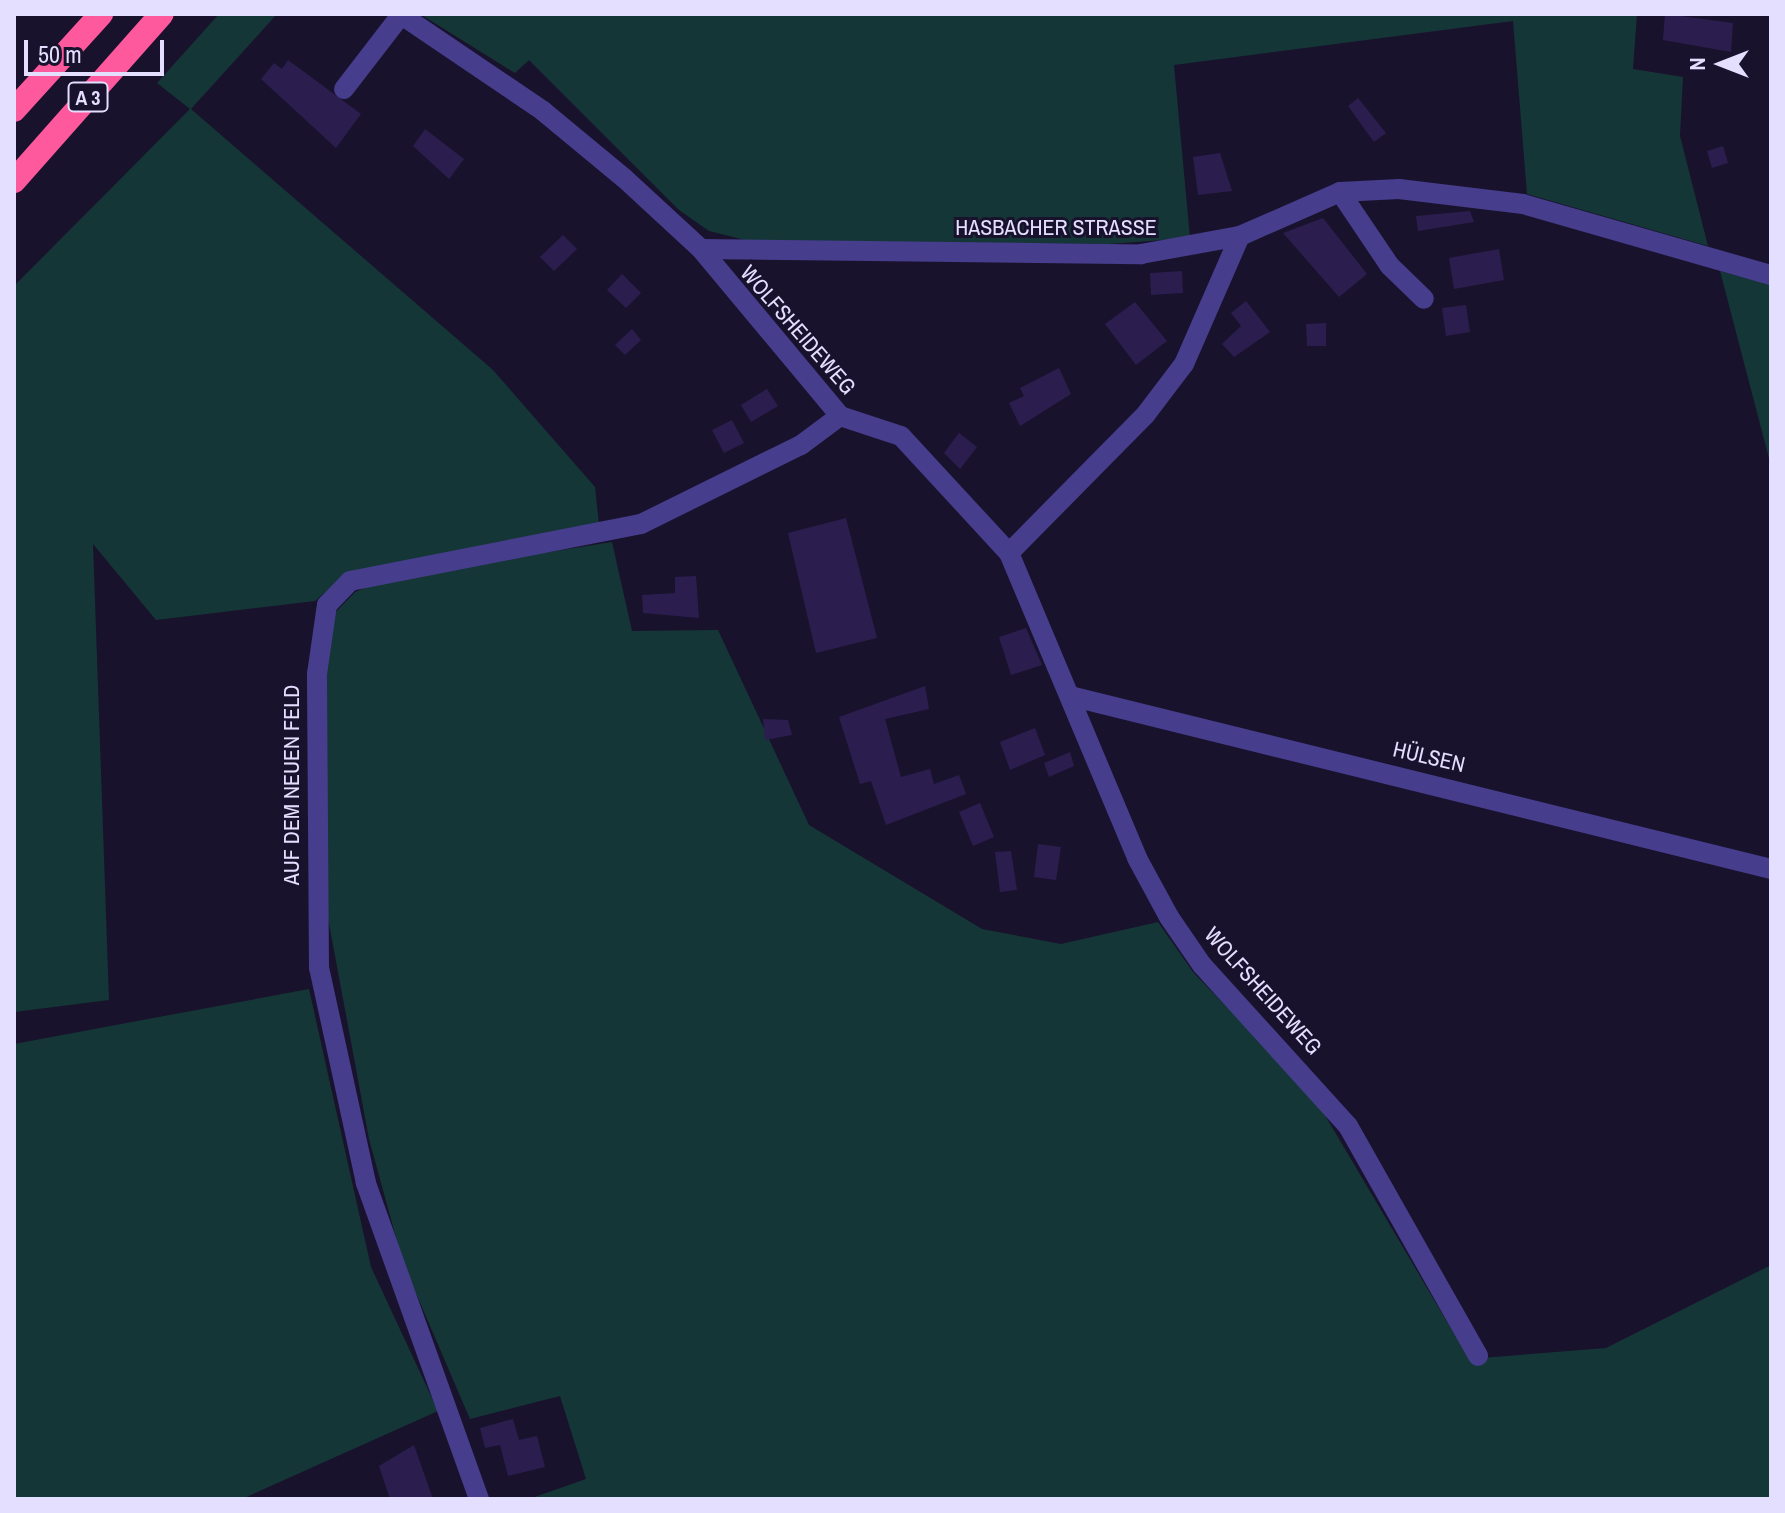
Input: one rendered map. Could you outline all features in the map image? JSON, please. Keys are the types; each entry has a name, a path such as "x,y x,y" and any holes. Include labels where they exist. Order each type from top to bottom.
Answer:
{"highway":[{"name":"A 3","path":"14,110 101,14"},
{"name":"A 3","path":"14,181 162,14"}],"street":[{"path":"344,89 400,14 543,111 701,249"},
{"name":"HASBACHER STRASSE","path":"701,249 1141,254 1240,236 1340,192 1411,189 1523,204 1771,275"},
{"path":"1340,192 1390,266 1424,299"},
{"path":"1009,553 1146,414 1184,364 1240,236"},
{"name":"WOLFSHEIDEWEG","path":"701,249 840,416 901,436 1009,553 1074,697 1137,858 1169,917 1209,973 1348,1126 1478,1356"},
{"name":"AUF DEM NEUEN FELD","path":"479,1499 366,1183 319,968 317,674 327,605 350,581 641,524 801,445 840,416"},
{"name":"HÜLSEN","path":"1074,697 1771,869"}],"green space":[{"path":"219,14 277,14 191,109 493,370 595,487 599,524 339,581 315,601 156,620 93,544 109,1000 14,1012 14,286 190,109 157,83"},
{"path":"420,14 1637,14 1633,69 1683,77 1680,136 1708,246 1527,194 1513,21 1174,65 1190,238 1109,244 749,241 709,231 679,210 529,60 515,73"},
{"path":"1720,271 1771,285 1771,466"},
{"path":"612,542 632,631 718,630 809,825 982,929 1061,944 1158,922 1193,972 1316,1100 1469,1359 1606,1348 1771,1265 1771,1499 529,1499 586,1479 560,1396 470,1419 403,1263 369,1139 328,918 322,685 332,616 355,592 392,577"},
{"path":"309,989 371,1267 438,1411 242,1499 14,1499 14,1044"}],"building":[{"path":"1665,14 1733,23 1731,52 1663,40"},
{"path":"288,60 361,114 336,148 261,79 274,63 282,69"},
{"path":"1358,98 1386,133 1374,142 1348,106"},
{"path":"425,129 464,159 449,179 413,146"},
{"path":"1723,146 1728,163 1712,168 1707,151"},
{"path":"1220,153 1232,191 1198,195 1193,157"},
{"path":"1470,211 1474,222 1418,231 1416,216"},
{"path":"1323,218 1367,274 1339,297 1283,233"},
{"path":"563,235 577,249 554,271 540,257"},
{"path":"1499,249 1504,280 1454,289 1449,258"},
{"path":"1182,271 1183,293 1151,295 1150,273"},
{"path":"622,274 641,293 626,308 607,290"},
{"path":"1246,301 1270,332 1234,357 1222,344 1241,326 1231,313"},
{"path":"1135,302 1167,341 1136,365 1105,324"},
{"path":"1466,305 1470,332 1446,336 1442,308"},
{"path":"1326,323 1326,346 1307,346 1306,324"},
{"path":"632,329 641,340 625,355 615,345"},
{"path":"1059,368 1071,394 1020,426 1009,403 1024,396 1020,388"},
{"path":"767,389 778,406 751,422 741,405"},
{"path":"732,420 744,443 724,453 712,430"},
{"path":"959,433 977,447 960,469 944,453"},
{"path":"846,518 877,638 816,653 788,533"},
{"path":"696,576 699,618 643,613 642,595 675,593 675,577"},
{"path":"1026,628 1042,665 1011,675 999,637"},
{"path":"925,686 929,709 885,719 901,777 930,769 934,784 959,775 966,794 886,825 871,781 860,784 839,717"},
{"path":"763,719 788,720 792,735 765,740"},
{"path":"1035,728 1045,755 1010,770 1000,742"},
{"path":"1070,752 1074,766 1049,777 1044,763"},
{"path":"980,803 994,837 973,846 959,812"},
{"path":"1038,844 1061,847 1056,880 1034,877"},
{"path":"1011,851 1017,890 1000,892 995,852"},
{"path":"513,1419 519,1440 537,1436 545,1467 508,1476 500,1445 485,1448 480,1428"},
{"path":"414,1445 433,1499 390,1499 379,1466"}]}
